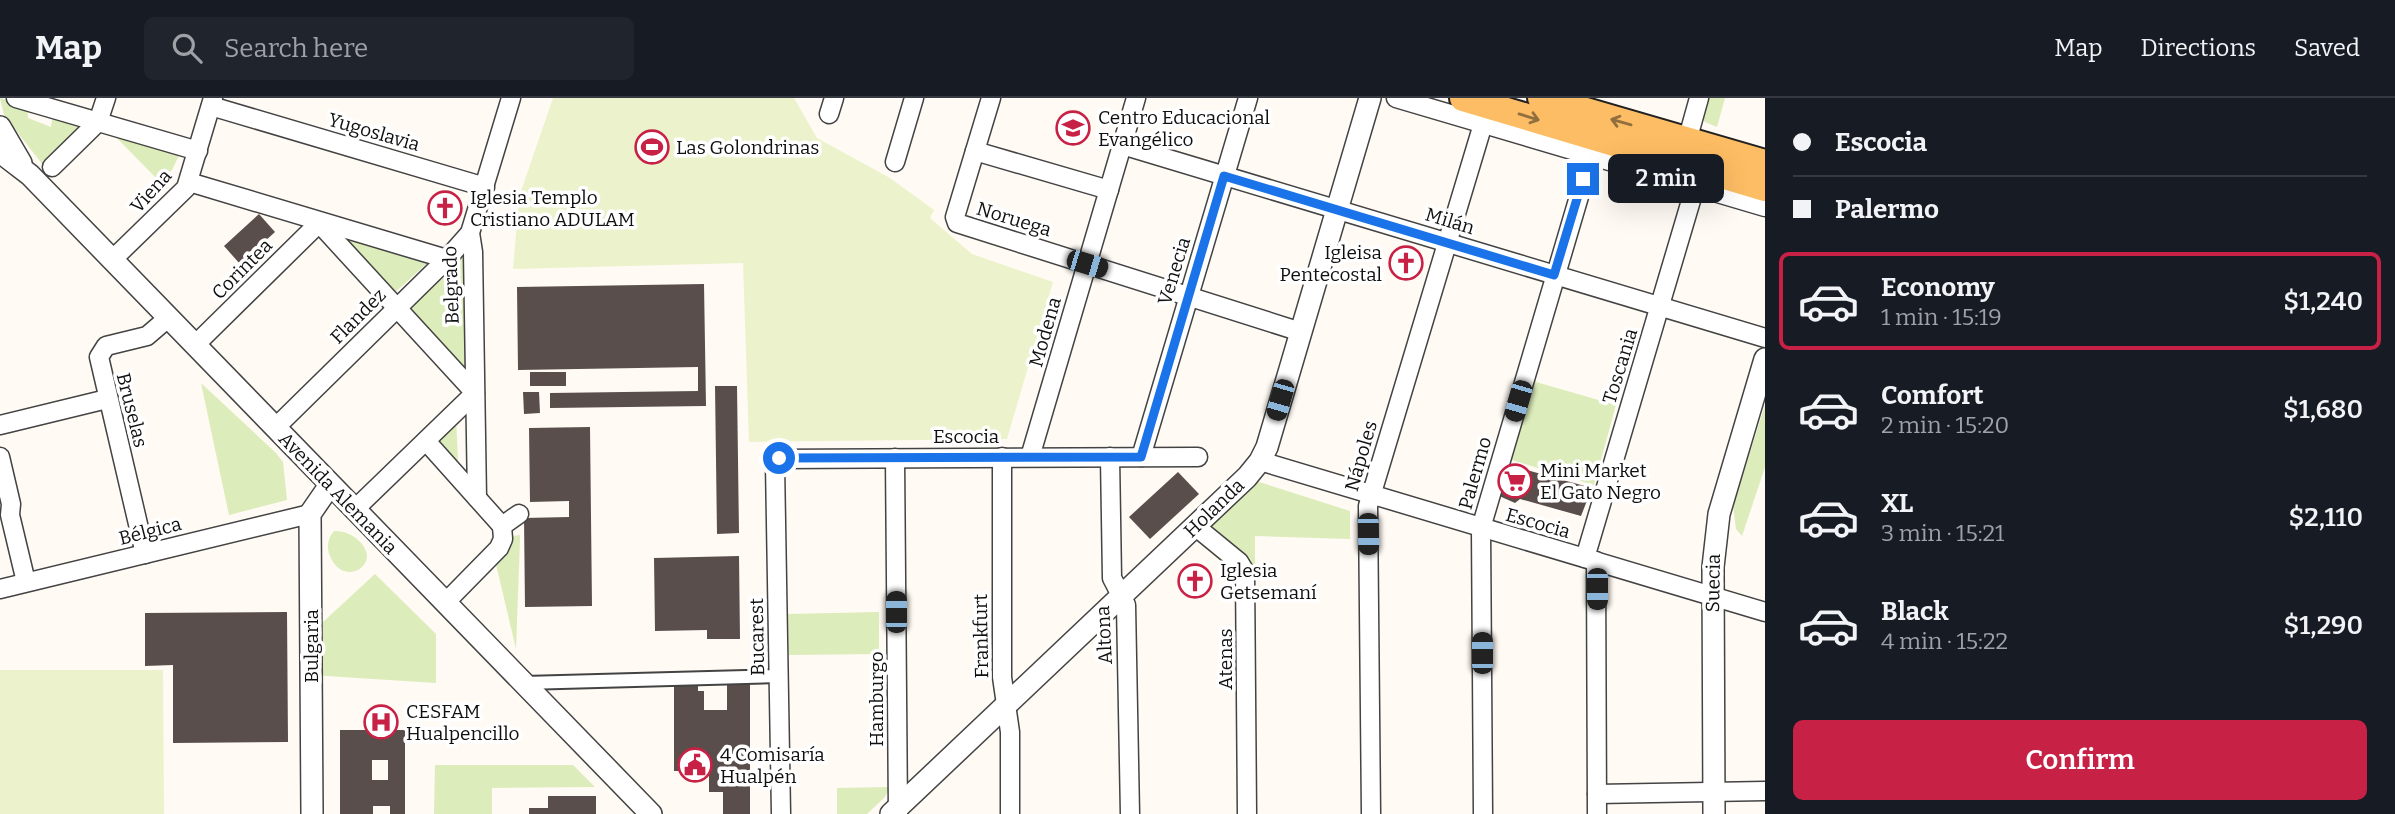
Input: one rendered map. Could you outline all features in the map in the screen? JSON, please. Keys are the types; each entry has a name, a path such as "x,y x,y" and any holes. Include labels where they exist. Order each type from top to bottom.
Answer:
{"main road":[{"path":"1463,98 1765,188"},
{"path":"1541,98 1765,163"}],"street":[{"path":"16,98 198,151"},
{"path":"52,167 98,122 106,98"},
{"path":"895,162 914,98"},
{"path":"991,98 975,151 1109,190"},
{"name":"Modena","path":"1030,457 1136,98"},
{"name":"Venecia","path":"1141,457 1248,98"},
{"name":"Holanda","path":"895,812 1260,461 1267,447 1370,98"},
{"path":"1396,98 1765,207"},
{"path":"1686,141 1699,98"},
{"name":"Belgrado","path":"477,498 473,252 470,233 485,187 507,99"},
{"name":"Yugoslavia","path":"212,102 485,187"},
{"name":"Viena","path":"113,260 183,191 188,183 212,102"},
{"name":"Nápoles","path":"1371,814 1368,506 1483,124"},
{"name":"Avenida Alemania","path":"0,127 25,170"},
{"name":"Milán","path":"1122,145 1765,338"},
{"name":"Noruega","path":"975,151 956,222 1301,332"},
{"name":"Avenida Alemania","path":"0,152 25,170 651,814"},
{"name":"Palermo","path":"1483,814 1481,528 1591,156"},
{"path":"188,183 447,260"},
{"name":"Toscania","path":"1597,814 1591,560 1695,187"},
{"path":"319,222 475,393 354,510"},
{"name":"Corintea","path":"195,345 319,222"},
{"name":"Flandez","path":"275,428 447,260 470,233"},
{"name":"Bruselas","path":"145,554 98,361 100,352 111,344 146,336 168,318"},
{"name":"Suecia","path":"1714,814 1714,551 1719,514 1765,359"},
{"path":"0,425 107,399"},
{"path":"426,441 502,526 503,539 499,548 445,603"},
{"path":"0,457 11,504 10,515 30,581"},
{"name":"Frankfurt","path":"1002,457 1002,677 1010,732 1010,814"},
{"name":"Altona","path":"1110,457 1112,578 1123,594 1126,612 1130,814"},
{"name":"Escocia","path":"777,459 1198,457"},
{"name":"Hamburgo","path":"895,458 895,812"},
{"name":"Bucarest","path":"777,459 781,814"},
{"name":"Escocia","path":"1260,461 1765,612"},
{"path":"310,514 330,485"},
{"name":"Bélgica","path":"0,589 310,514"},
{"name":"Bulgaria","path":"310,514 312,814"},
{"path":"502,526 519,514"},
{"name":"Atenas","path":"1195,526 1239,562 1245,572 1247,814"},
{"path":"523,683 779,676"},
{"path":"1597,794 1765,791"}],"green space":[{"path":"0,98 27,105 28,118 51,127 53,113 88,124 43,165 4,115"},
{"path":"553,98 794,98 817,138 890,178 934,210 930,218 972,254 1053,282 1007,439 749,442 743,263 513,269 519,197"},
{"path":"1708,98 1725,98 1717,127 1702,118"},
{"path":"109,130 181,151 162,184"},
{"path":"334,230 433,258 392,295"},
{"path":"467,248 468,374 409,310"},
{"path":"1529,380 1616,405 1594,485 1505,458"},
{"path":"201,383 283,462 287,500 229,515"},
{"path":"455,398 459,480 415,437"},
{"path":"1765,405 1765,467 1742,536 1736,529 1733,506"},
{"path":"1256,481 1350,511 1350,539 1255,536 1255,576 1238,577 1194,537"},
{"path":"334,531 351,535 365,550 367,558 359,570 344,571 336,566 328,549"},
{"path":"520,535 520,540 516,649 490,539"},
{"path":"375,574 436,634 436,683 311,675 310,634"},
{"path":"879,612 879,654 789,655 788,614"},
{"path":"0,670 163,670 164,814 0,814"},
{"path":"435,765 573,765 595,787 492,788 492,814 434,814"},
{"path":"890,787 885,797 867,814 837,814 837,788"}],"building":[{"path":"259,214 275,232 240,264 224,246"},
{"path":"704,284 706,406 550,408 550,393 698,391 698,367 518,370 517,287"},
{"path":"530,372 566,372 566,386 530,386"},
{"path":"715,386 737,386 739,533 717,534"},
{"path":"523,392 539,392 540,413 524,414"},
{"path":"590,427 592,606 525,607 524,518 569,517 569,501 530,502 529,428"},
{"path":"1505,464 1592,488 1581,516 1520,499 1515,503 1497,495"},
{"path":"1178,472 1199,494 1150,539 1129,517"},
{"path":"739,556 740,639 707,639 707,630 655,631 654,558"},
{"path":"287,612 288,742 173,743 173,665 145,666 145,613"},
{"path":"674,682 698,682 698,691 704,691 704,710 727,710 727,684 750,684 750,814 723,814 723,792 709,792 709,771 674,771"},
{"path":"340,730 405,730 405,814 390,814 390,806 373,806 373,814 340,814","holes":["372,760 388,760 388,780 372,780"]},
{"path":"548,796 596,796 596,814 529,814 529,808 548,808"}],"place":[{"name":"Centro Educacional Evangélico","path":"1073,128"},
{"name":"Las Golondrinas","path":"652,147"},
{"name":"Iglesia Templo Cristiano ADULAM","path":"445,208"},
{"name":"Igleisa Pentecostal","path":"1406,263"},
{"name":"Mini Market El Gato Negro","path":"1515,481"},
{"name":"Iglesia Getsemaní","path":"1195,581"},
{"name":"CESFAM Hualpencillo","path":"381,722"},
{"name":"4 Comisaría Hualpén","path":"695,765"}],"route":[{"path":"779,458 1141,457 1224,176 1554,275 1583,179"}]}
